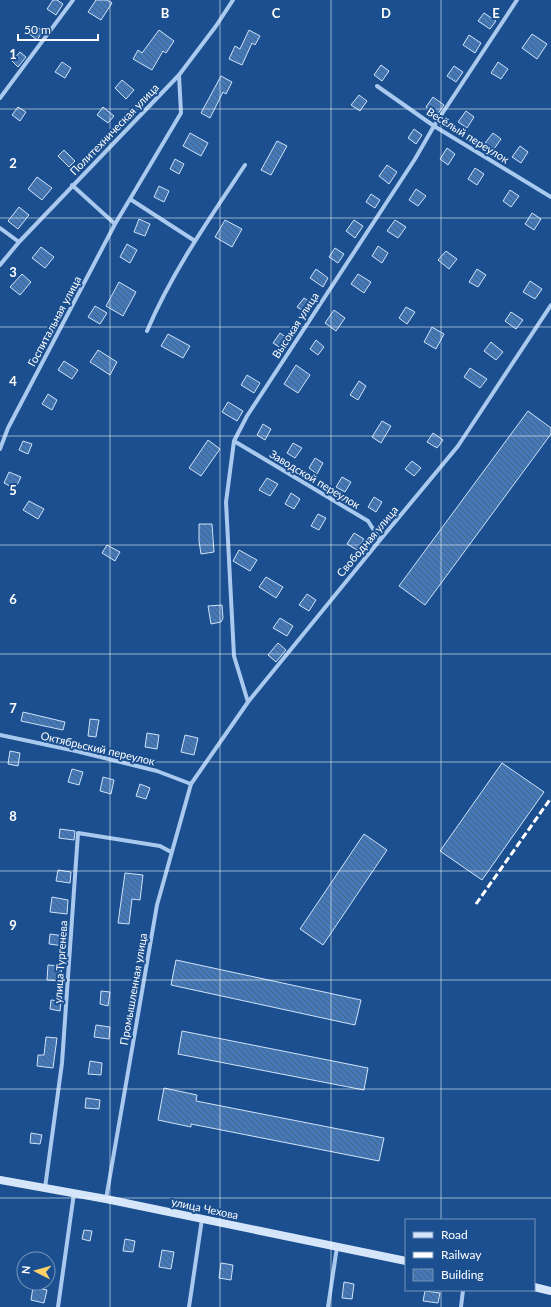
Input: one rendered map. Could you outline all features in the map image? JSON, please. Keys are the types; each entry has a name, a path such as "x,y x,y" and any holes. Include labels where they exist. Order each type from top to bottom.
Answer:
{"main road":[{"name":"улица Чехова","path":"0,1180 106,1199 405,1261"},
{"path":"535,1287 551,1291"}],"street":[{"path":"0,98 73,0"},
{"name":"Политехническая улица","path":"0,266 18,242 179,75 216,26 233,0"},
{"name":"Высокая улица","path":"248,702 234,656 232,625 226,502 234,442 247,416 517,0"},
{"name":"Госпитальная улица","path":"0,449 8,428 115,224 181,113 179,75"},
{"name":"Весёлый переулок","path":"377,86 434,126 551,197"},
{"path":"147,331 156,311 195,240 245,165"},
{"path":"72,185 115,224"},
{"path":"130,198 195,240"},
{"path":"0,228 18,242"},
{"name":"Свободная улица","path":"191,784 248,702 458,446 551,305"},
{"name":"Заводской переулок","path":"234,442 368,521 380,540"},
{"name":"Октябрьский переулок","path":"0,735 76,751 157,771 191,784"},
{"name":"Промышленная улица","path":"106,1199 157,905 191,784"},
{"name":"улица Тургенева","path":"45,1188 62,1063 78,833 160,846 171,852"},
{"path":"58,1307 74,1193"},
{"path":"188,1307 202,1219"},
{"path":"328,1307 337,1247"},
{"path":"461,1307 464,1291"}],"building":[{"path":"53,0 57,0 63,4 56,15 47,9"},
{"path":"96,0 107,0 112,3 101,20 88,12"},
{"path":"484,13 496,21 490,29 478,21"},
{"path":"34,25 43,31 37,40 28,33"},
{"path":"159,30 174,41 166,53 163,51 152,70 133,59 138,50 142,53"},
{"path":"249,30 260,36 255,45 252,43 242,65 229,59 235,46 240,49"},
{"path":"532,34 547,44 537,59 522,48"},
{"path":"469,35 481,43 475,53 463,45"},
{"path":"20,52 26,57 18,67 12,61"},
{"path":"62,62 71,68 65,78 55,72"},
{"path":"498,62 508,69 501,79 491,73"},
{"path":"381,65 389,71 382,81 374,75"},
{"path":"454,66 463,72 456,82 447,76"},
{"path":"221,76 232,82 226,94 223,92 210,118 201,113"},
{"path":"122,80 134,90 126,99 115,88"},
{"path":"359,95 367,101 360,111 351,105"},
{"path":"433,97 444,105 437,115 426,107"},
{"path":"18,107 26,112 20,121 12,115"},
{"path":"103,107 114,116 108,123 97,115"},
{"path":"466,111 474,117 467,128 458,122"},
{"path":"414,129 422,135 416,144 408,138"},
{"path":"190,133 208,143 201,156 183,146"},
{"path":"493,133 501,139 494,149 485,143"},
{"path":"277,141 287,146 271,175 261,170"},
{"path":"520,146 528,152 521,163 512,157"},
{"path":"447,148 455,154 448,165 440,159"},
{"path":"64,150 75,161 69,167 58,156"},
{"path":"175,159 184,164 179,174 170,169"},
{"path":"387,165 397,172 389,184 379,176"},
{"path":"475,168 484,174 477,185 468,179"},
{"path":"37,177 52,188 42,200 28,189"},
{"path":"159,186 169,191 164,202 154,197"},
{"path":"416,189 426,196 418,206 409,200"},
{"path":"510,190 519,196 511,207 503,201"},
{"path":"371,194 380,200 375,208 366,202"},
{"path":"19,207 29,215 18,229 8,221"},
{"path":"532,213 541,219 534,230 525,224"},
{"path":"139,219 150,224 145,236 134,232"},
{"path":"225,220 242,229 232,247 215,237"},
{"path":"354,220 363,226 355,238 346,231"},
{"path":"395,220 406,227 398,238 387,231"},
{"path":"127,244 137,250 130,263 120,257"},
{"path":"378,246 388,253 382,263 372,256"},
{"path":"41,247 54,257 45,268 32,258"},
{"path":"335,248 344,254 338,263 329,257"},
{"path":"446,251 457,259 449,269 438,260"},
{"path":"316,269 328,278 323,287 310,278"},
{"path":"477,269 486,275 478,287 469,282"},
{"path":"22,274 31,282 20,295 10,287"},
{"path":"358,274 371,282 364,293 351,284"},
{"path":"530,281 542,289 535,299 523,292"},
{"path":"119,282 136,292 123,316 106,306"},
{"path":"304,298 313,304 307,313 297,307"},
{"path":"95,306 107,313 100,324 88,317"},
{"path":"406,307 415,312 407,324 399,318"},
{"path":"334,310 345,318 336,331 325,323"},
{"path":"511,312 523,320 516,329 505,321"},
{"path":"432,327 444,334 436,349 424,342"},
{"path":"280,333 290,340 284,350 273,343"},
{"path":"168,334 190,346 183,358 161,346"},
{"path":"316,340 324,347 318,355 310,349"},
{"path":"491,342 503,352 496,360 484,351"},
{"path":"98,350 117,362 110,375 90,362"},
{"path":"64,361 78,370 72,379 58,370"},
{"path":"296,365 310,375 298,393 284,384"},
{"path":"470,368 487,379 480,388 464,377"},
{"path":"247,375 260,383 254,393 241,385"},
{"path":"359,381 366,386 358,400 350,395"},
{"path":"48,394 57,400 52,410 42,404"},
{"path":"228,402 243,411 237,421 222,412"},
{"path":"528,411 551,428 551,434 425,605 399,586"},
{"path":"382,421 391,426 381,443 372,437"},
{"path":"263,424 271,429 265,440 257,435"},
{"path":"433,433 443,440 437,448 427,442"},
{"path":"208,440 220,449 201,476 189,468"},
{"path":"23,441 32,444 28,454 19,450"},
{"path":"293,443 302,448 295,458 287,453"},
{"path":"315,458 323,463 317,474 309,468"},
{"path":"412,461 421,468 414,476 405,469"},
{"path":"9,472 21,477 15,489 4,483"},
{"path":"342,477 351,482 345,492 336,487"},
{"path":"267,478 278,484 270,496 259,490"},
{"path":"291,493 300,499 294,509 285,504"},
{"path":"374,497 382,502 376,512 368,507"},
{"path":"29,501 44,509 38,519 23,510"},
{"path":"318,514 326,518 319,530 311,526"},
{"path":"199,524 212,524 214,552 201,554"},
{"path":"354,533 364,539 357,550 347,544"},
{"path":"107,545 120,552 115,561 102,553"},
{"path":"239,550 257,560 250,571 233,561"},
{"path":"266,577 283,587 276,598 259,587"},
{"path":"307,594 316,600 309,611 299,605"},
{"path":"222,605 223,618 221,622 211,624 208,606"},
{"path":"280,618 293,626 287,636 273,628"},
{"path":"278,643 286,650 276,662 268,655"},
{"path":"23,712 65,722 63,730 21,721"},
{"path":"90,719 99,720 96,737 88,736"},
{"path":"147,733 159,735 157,749 145,747"},
{"path":"185,735 198,738 194,755 181,752"},
{"path":"10,751 20,753 18,766 8,764"},
{"path":"502,763 544,792 482,880 440,851"},
{"path":"72,769 83,772 79,785 68,782"},
{"path":"103,777 114,780 111,794 100,791"},
{"path":"140,784 150,788 146,799 136,796"},
{"path":"60,829 75,831 74,840 59,838"},
{"path":"364,834 387,850 323,945 300,929"},
{"path":"58,870 71,872 70,883 56,881"},
{"path":"125,873 143,875 140,900 132,899 129,924 118,923"},
{"path":"52,897 68,900 67,914 50,912"},
{"path":"50,934 65,936 64,946 49,944"},
{"path":"176,960 361,1000 355,1025 171,985"},
{"path":"48,965 62,966 60,981 47,980"},
{"path":"101,991 110,992 108,1006 100,1004"},
{"path":"51,1000 61,1001 60,1011 50,1009"},
{"path":"96,1025 110,1027 109,1039 94,1037"},
{"path":"182,1031 368,1068 364,1090 178,1054"},
{"path":"46,1037 57,1038 53,1068 37,1066 38,1055 44,1055"},
{"path":"90,1061 102,1063 101,1075 88,1074"},
{"path":"164,1088 197,1095 196,1101 384,1138 379,1161 191,1124 191,1127 158,1120"},
{"path":"86,1098 100,1100 99,1109 85,1108"},
{"path":"31,1133 42,1135 40,1144 30,1143"},
{"path":"84,1230 92,1231 90,1241 82,1239"},
{"path":"125,1239 135,1241 133,1252 123,1251"},
{"path":"162,1250 174,1252 171,1269 159,1267"},
{"path":"221,1263 233,1265 231,1280 219,1278"},
{"path":"344,1282 354,1284 352,1299 342,1298"},
{"path":"32,1291 47,1291 44,1303 31,1300"},
{"path":"425,1291 440,1293 438,1303 423,1301"}],"railway":[{"path":"476,904 551,798"}]}
